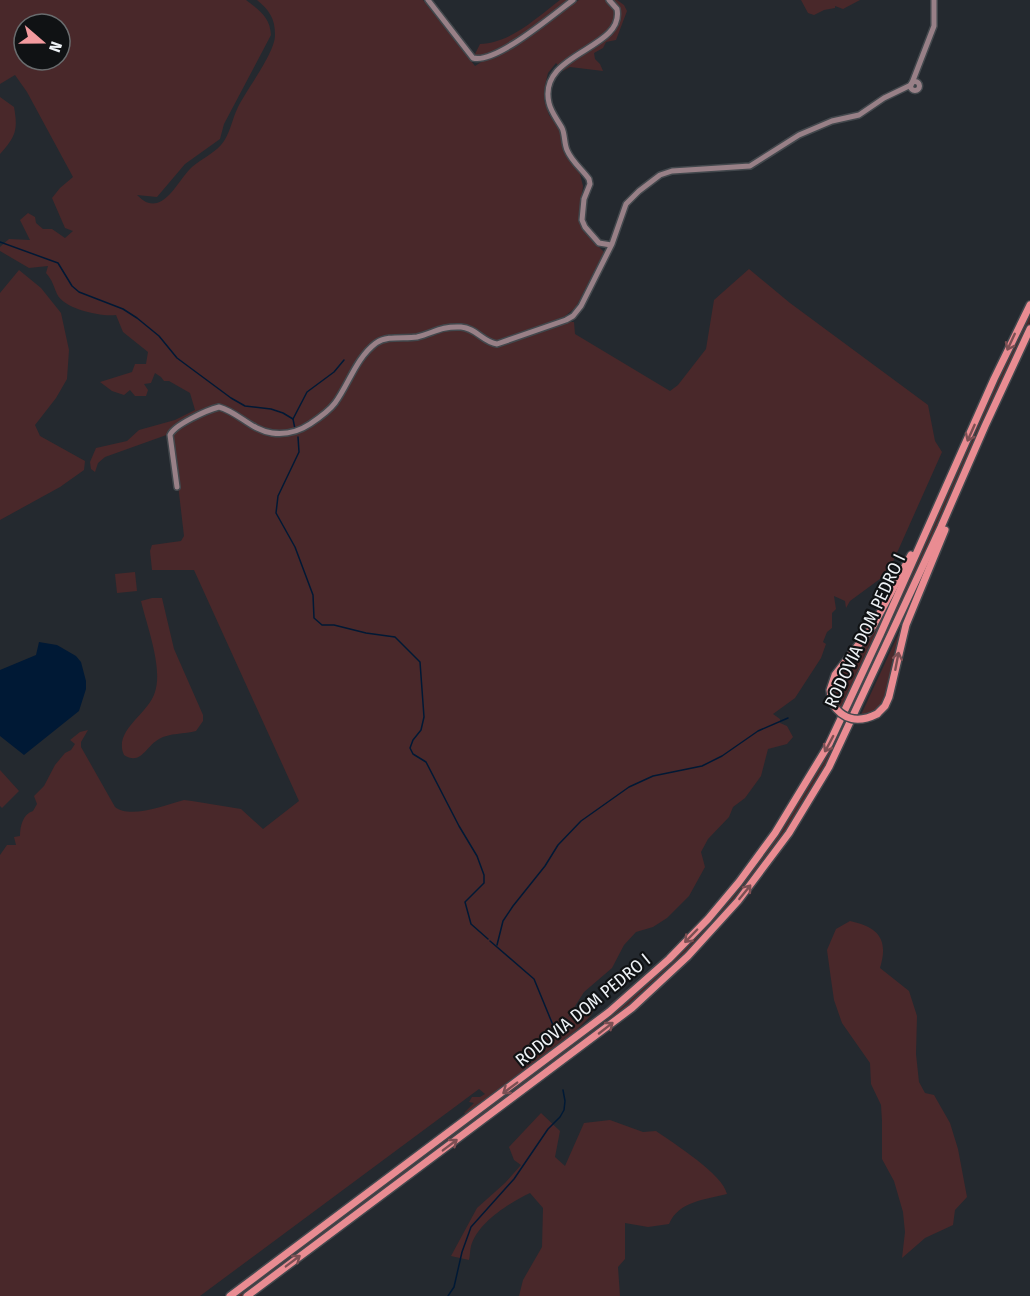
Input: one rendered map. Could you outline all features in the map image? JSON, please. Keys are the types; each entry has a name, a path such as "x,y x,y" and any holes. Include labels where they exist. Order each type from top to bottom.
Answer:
{"highway":[{"name":"RODOVIA DOM PEDRO I","path":"230,1296 600,1020 649,978 708,919 764,849 818,765 846,710 1015,333 1030,305"},
{"name":"RODOVIA DOM PEDRO I","path":"247,1296 604,1030 662,981 720,922 771,858 808,804 829,767 933,545 1030,329"},
{"path":"944,491 879,617 835,675 830,690 832,703 841,714 852,719 865,719 877,714 885,706 906,625 953,511 969,463"}],"street":[{"path":"428,0 473,58 479,60 525,37 573,0"},
{"path":"609,0 617,9 616,23 601,38 555,71 549,82 548,96 553,113 563,130 566,148 589,180 582,212 585,227 599,243 611,245"},
{"path":"177,487 171,431 219,407 260,430 272,433 300,431 333,405 363,357 380,341 413,338 438,329 459,327 475,331 489,342 497,344 573,316 581,306 611,245 626,204 639,191 660,175 672,171 750,166 799,135 832,121 858,115 911,84 934,26 934,0"}],"shaded area":[{"path":"0,0 246,0 260,11 269,23 271,35 224,124 220,139 185,164 157,197 137,195 148,203 157,203 167,197 192,167 224,141 238,107 274,43 274,24 268,11 257,0 423,0 475,66 510,44 485,56 476,57 475,54 480,44 491,43 513,34 560,0 567,0 528,31 579,0 617,0 624,5 627,11 616,40 606,42 603,48 594,53 603,71 570,67 563,71 556,63 548,73 544,100 549,115 560,129 565,154 580,174 583,186 579,219 585,233 604,252 576,307 564,317 527,330 537,334 568,322 574,322 575,334 670,391 678,385 706,349 714,300 749,269 790,303 928,405 935,441 942,452 888,573 850,601 846,608 845,601 834,596 836,609 832,613 832,628 827,632 823,642 826,644 821,658 795,698 773,714 780,719 780,723 787,726 793,737 787,744 768,749 761,776 745,798 733,807 729,817 708,839 701,852 705,867 689,896 667,918 653,927 636,932 624,945 612,968 584,992 568,1017 583,1010 593,1011 588,1019 557,1047 467,1115 464,1113 474,1103 469,1102 472,1097 485,1094 479,1089 200,1296 0,1296 0,855 7,845 16,845 14,837 20,836 24,818 33,811 37,804 34,796 44,786 55,765 75,744 70,740 80,732 88,730 81,742 81,747 115,807 122,810 139,811 184,800 192,801 241,809 263,829 299,801 194,570 152,570 150,551 152,545 181,541 184,536 172,433 105,457 98,463 95,472 91,469 90,462 96,448 127,441 139,430 175,420 195,410 190,393 169,381 164,381 155,373 151,383 144,384 148,390 146,396 135,396 130,390 124,395 112,391 100,382 132,372 135,364 146,364 148,352 123,332 116,315 101,315 84,311 61,299 46,273 48,266 29,268 0,251 0,247 9,239 30,240 20,220 28,213 35,217 36,223 43,229 52,229 65,238 73,231 65,228 52,198 73,177 27,92 15,75 0,84"},
{"path":"801,0 860,0 843,9 835,6 835,8 814,15 808,13"},
{"path":"0,97 14,107 16,127 13,137 0,154"},
{"path":"19,270 41,288 61,313 69,350 67,379 56,398 35,425 40,436 85,461 84,470 60,487 0,520 0,293"},
{"path":"1030,311 1030,322 940,522 851,716 846,714 936,519 991,392"},
{"path":"135,572 137,591 117,593 115,574"},
{"path":"162,598 174,649 203,715 203,721 196,731 163,737 154,742 139,757 130,758 124,755 123,738 151,700 157,682 156,659 141,601"},
{"path":"888,608 841,711 834,699 833,689 837,679"},
{"path":"906,618 884,701 875,712 860,717"},
{"path":"843,722 847,724 816,782 762,864 699,939 630,1006 244,1296 234,1296 597,1025 641,989 673,958 771,843 804,793"},
{"path":"0,770 19,791 2,808 0,806"},
{"path":"850,921 868,927 879,936 883,949 880,968 909,991 917,1016 916,1054 919,1082 925,1093 934,1095 950,1123 958,1149 967,1197 955,1210 953,1225 925,1238 902,1258 905,1232 903,1212 894,1181 882,1159 881,1105 871,1084 870,1063 842,1023 834,1000 827,950 836,929"},
{"path":"541,1113 560,1131 555,1157 565,1166 584,1123 610,1120 643,1132 656,1131 707,1168 717,1177 727,1194 686,1206 673,1216 669,1224 648,1227 625,1223 625,1259 618,1267 620,1296 519,1296 523,1280 542,1247 543,1208 530,1193 487,1221 475,1237 469,1260 451,1256 477,1208 521,1165 514,1160 509,1147"}],"water":[{"path":"39,642 57,645 76,656 81,662 86,689 79,711 24,755 0,736 0,670 36,655"}],"waterway":[{"path":"0,242 58,263 72,286 79,292 123,309 159,336 177,358 231,398 245,406 283,413 293,419 295,429"},
{"path":"293,419 307,392 334,372 344,360"},
{"path":"298,437 299,452 278,496 276,513 295,547 313,595 314,618 322,625 334,625 395,637 420,662 424,717 421,730 410,748 413,754 426,762 477,856 484,875 484,883 465,902 471,924 488,939"},
{"path":"497,945 503,921 513,906 545,866 558,845 581,821 629,787 653,776 702,766 722,756 758,731 788,718"},
{"path":"490,941 534,979 555,1030"},
{"path":"448,1296 454,1287 462,1252 471,1227 514,1179 548,1129 560,1117 564,1110 563,1090"}]}
